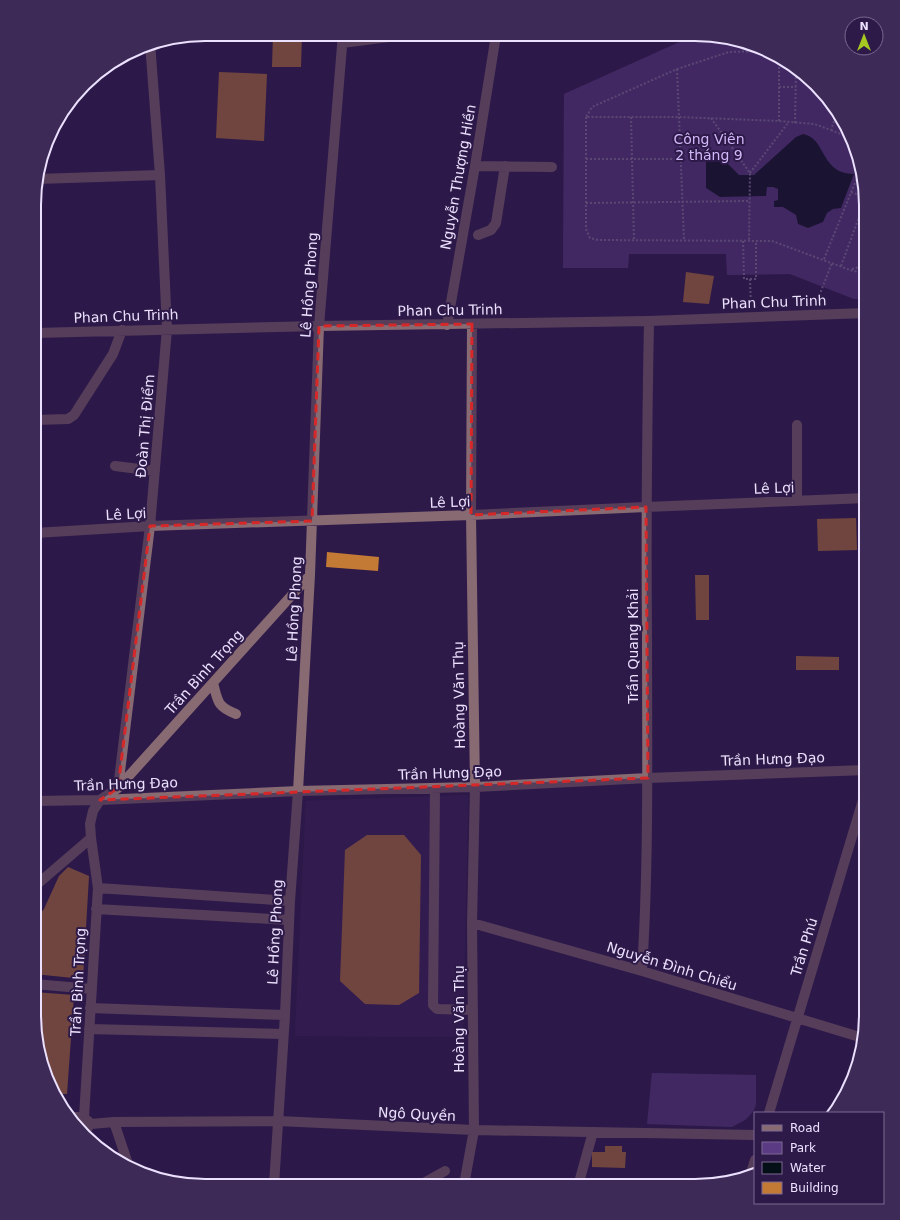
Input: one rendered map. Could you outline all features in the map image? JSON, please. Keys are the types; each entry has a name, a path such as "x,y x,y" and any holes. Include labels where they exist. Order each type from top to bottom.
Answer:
{"street":[{"name":"Lê Hồng Phong","path":"274,1179 310,575 319,326 342,41"},
{"name":"Nguyễn Thượng Hiền","path":"447,325 495,41"},
{"name":"Đoàn Thị Điểm","path":"118,788 150,526 167,329 160,176 151,50"},
{"path":"475,166 552,167"},
{"path":"478,235 491,230 496,223 505,166"},
{"path":"43,179 160,176"},
{"name":"Phan Chu Trinh","path":"41,333 319,326 649,321 859,313"},
{"name":"Trần Quang Khải","path":"642,971 646,910 648,778 646,506 649,321"},
{"name":"Hoàng Văn Thụ","path":"465,1179 474,1130 472,923 474,787 471,515 472,324"},
{"path":"41,420 68,419 74,415 113,354 122,330"},
{"path":"797,425 797,501"},
{"path":"114,466 155,471"},
{"name":"Lê Lợi","path":"41,533 150,526 471,515 646,506 859,498"},
{"name":"Trần Bình Trọng","path":"118,788 310,575"},
{"path":"213,683 221,706 236,714"},
{"name":"Trần Hưng Đạo","path":"41,801 100,800 298,791 474,787 648,778 859,770"},
{"path":"100,800 118,788"},
{"path":"435,788 433,1005 437,1009 473,1010"},
{"name":"Trần Bình Trọng","path":"87,1121 89,1029 98,888 90,824 93,811 100,800"},
{"name":"Trần Phú","path":"769,1112 859,813"},
{"path":"41,881 91,838"},
{"path":"98,888 290,901"},
{"path":"96,909 289,920"},
{"name":"Nguyễn Đình Chiểu","path":"472,923 642,971 858,1037"},
{"path":"41,985 92,989"},
{"path":"90,1008 285,1015"},
{"path":"89,1029 284,1034"},
{"name":"Ngô Quyền","path":"79,1119 114,1122 278,1121 474,1130 754,1135"},
{"path":"85,1127 87,1121"},
{"path":"114,1122 126,1159"},
{"path":"580,1179 593,1132"},
{"path":"431,1179 446,1171"}],"path":[{"path":"752,51 729,52 677,69 592,106 586,118 586,229 590,238 598,240 772,241 859,272"},
{"path":"779,64 779,122"},
{"path":"677,69 684,240"},
{"path":"795,123 796,76"},
{"path":"779,86 796,87"},
{"path":"586,118 679,116 788,122 814,124 844,135"},
{"path":"631,117 634,240"},
{"path":"712,118 750,173"},
{"path":"831,130 835,119"},
{"path":"749,241 750,173 788,122"},
{"path":"586,159 681,159"},
{"path":"824,260 857,178"},
{"path":"851,192 859,195"},
{"path":"586,203 749,200"},
{"path":"840,266 859,217"},
{"path":"743,241 744,279 756,279 756,241"},
{"path":"821,314 821,291 832,263"},
{"path":"850,270 859,267"},
{"path":"750,279 751,317"}],"highlighted area":[{"path":"472,324 471,515 646,507 648,778 100,800 118,788 150,526 312,521 319,326"}],"shaded area":[{"path":"468,795 463,1037 295,1036 306,801"}],"green space":[{"name":"Công Viên 2 tháng 9","path":"682,41 717,42 758,53 795,75 811,89 825,105 837,123 847,142 853,162 859,194 859,299 854,299 790,274 727,275 726,254 629,254 628,268 563,268 564,94"},
{"path":"652,1073 756,1075 756,1104 754,1110 745,1120 732,1127 647,1124"}],"water":[{"path":"803,134 810,136 814,140 828,161 839,171 854,174 841,208 833,209 827,213 823,222 808,228 798,224 796,215 783,207 774,207 774,201 778,200 778,189 773,187 767,187 766,196 720,197 706,188 706,158 722,158 739,175 754,175 796,137"}],"building":[{"path":"273,41 302,41 301,67 272,67"},
{"path":"219,72 267,74 264,141 216,138"},
{"path":"686,272 714,276 709,304 683,302"},
{"path":"856,518 857,550 818,551 817,519"},
{"path":"327,552 379,557 378,571 326,567"},
{"path":"695,575 709,575 709,620 696,620"},
{"path":"796,656 839,657 839,670 796,670"},
{"path":"367,835 404,835 421,855 419,993 399,1005 365,1004 340,981 345,850"},
{"path":"68,867 89,876 83,979 41,975 41,913 59,876"},
{"path":"41,993 74,995 67,1094 61,1094 53,1078 44,1047 41,1026"},
{"path":"605,1146 622,1146 622,1152 626,1152 625,1168 592,1167 592,1152 605,1152"}]}
